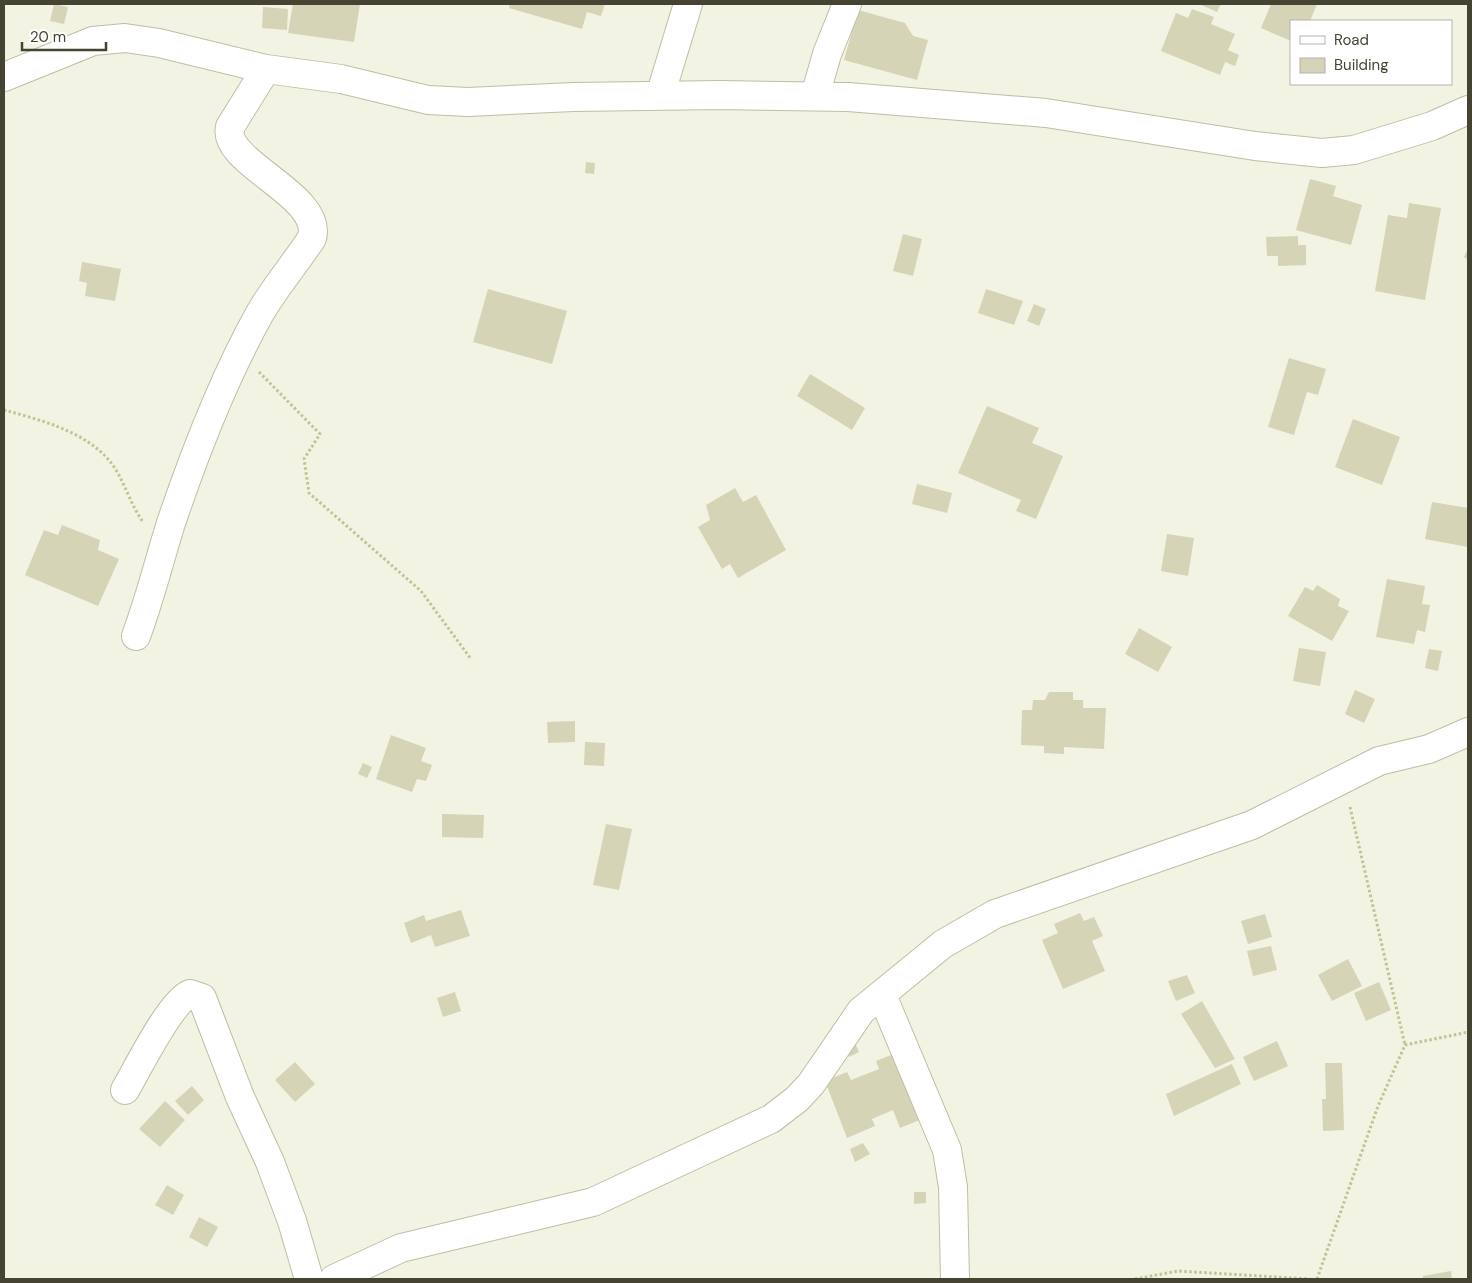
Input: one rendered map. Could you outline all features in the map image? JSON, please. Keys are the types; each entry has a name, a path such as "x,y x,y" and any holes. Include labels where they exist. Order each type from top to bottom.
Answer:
{"street":[{"path":"660,96 688,4"},
{"path":"816,96 827,54 847,4"},
{"path":"4,77 93,41 125,38 159,43 266,69 341,79 428,100 468,102 573,97 816,96 934,103 1046,113 1255,146 1322,153 1362,148 1432,126 1468,110"},
{"path":"136,636 150,598 163,548 193,461 240,352 260,312 279,282 307,246 314,231 313,222 306,212 290,195 240,153 230,138 230,128 266,69"},
{"path":"334,1279 401,1248 593,1202 770,1118 797,1099 811,1084 860,1011 943,944 995,914 1252,825 1379,761 1429,749 1468,732"},
{"path":"125,1090 164,1021 182,999 190,994 202,998 240,1097 280,1187 309,1279"},
{"path":"882,995 947,1150 953,1187 955,1279"}],"path":[{"path":"240,352 320,434 304,460 309,493 421,591 471,660"},
{"path":"4,410 70,432 105,456 120,477 135,511 163,548"},
{"path":"1316,1279 1378,1106 1405,1045 1343,778"},
{"path":"1405,1045 1468,1032"},
{"path":"1135,1279 1178,1271 1310,1279"}],"building":[{"path":"54,4 68,7 64,24 50,21"},
{"path":"293,4 360,4 354,42 288,33"},
{"path":"510,4 605,4 601,16 587,12 582,29 509,8"},
{"path":"1199,4 1221,4 1217,12"},
{"path":"1271,4 1317,4 1310,20 1290,20 1290,41 1261,28"},
{"path":"263,7 288,9 287,30 262,28"},
{"path":"1192,9 1214,17 1211,24 1235,34 1228,50 1239,55 1235,66 1225,62 1220,75 1161,51 1176,13 1188,18"},
{"path":"858,10 905,23 913,36 928,40 917,80 844,60"},
{"path":"586,162 595,163 594,174 585,173"},
{"path":"1310,179 1336,186 1333,196 1362,205 1351,245 1296,230"},
{"path":"1409,203 1441,208 1425,300 1375,291 1388,215 1407,218"},
{"path":"903,234 922,239 913,276 893,271"},
{"path":"1298,236 1298,245 1306,245 1306,265 1278,266 1278,256 1267,256 1266,237"},
{"path":"1468,248 1468,260 1464,257"},
{"path":"82,262 121,269 115,301 85,296 87,283 79,281"},
{"path":"488,289 567,311 552,364 473,342"},
{"path":"986,289 1023,301 1014,325 978,313"},
{"path":"1034,304 1046,309 1039,326 1027,321"},
{"path":"1289,358 1326,369 1318,395 1307,392 1294,435 1268,427"},
{"path":"810,374 865,408 852,430 797,396"},
{"path":"987,406 1039,428 1032,443 1063,456 1036,519 1016,511 1021,500 958,473"},
{"path":"1353,419 1400,437 1382,485 1335,467"},
{"path":"917,484 952,493 947,513 912,504"},
{"path":"735,488 743,502 756,495 786,550 738,578 730,564 722,569 698,527 710,520 706,505"},
{"path":"1432,502 1468,508 1468,547 1425,539"},
{"path":"62,525 100,540 98,550 119,559 98,606 25,575 44,530 58,535"},
{"path":"1167,534 1194,538 1188,576 1161,571"},
{"path":"1387,579 1425,586 1422,604 1430,605 1425,632 1417,630 1414,644 1376,637"},
{"path":"1317,585 1340,599 1338,606 1349,611 1332,641 1288,616 1305,587 1313,591"},
{"path":"1139,628 1172,647 1158,672 1125,654"},
{"path":"1299,648 1326,652 1320,686 1293,681"},
{"path":"1429,649 1442,651 1438,671 1425,668"},
{"path":"1355,690 1375,699 1364,723 1345,714"},
{"path":"1049,692 1073,692 1073,700 1083,700 1083,708 1106,708 1104,749 1064,747 1064,754 1044,753 1044,746 1021,745 1022,710 1032,710 1033,700 1045,700"},
{"path":"575,721 575,742 548,743 547,722"},
{"path":"391,735 426,748 421,761 432,765 426,781 417,779 412,792 376,779"},
{"path":"585,742 605,743 604,766 584,765"},
{"path":"363,763 372,767 367,778 358,774"},
{"path":"442,814 484,815 483,838 442,837"},
{"path":"606,824 632,829 619,890 593,885"},
{"path":"461,910 470,936 435,947 431,935 411,943 404,923 424,915 426,921"},
{"path":"1080,913 1084,921 1094,917 1103,936 1092,941 1105,971 1063,989 1042,940 1058,933 1054,924"},
{"path":"1265,914 1272,937 1248,944 1241,921"},
{"path":"1271,946 1277,970 1253,976 1247,951"},
{"path":"1348,959 1362,986 1332,1001 1318,975"},
{"path":"1187,975 1195,993 1176,1001 1168,981"},
{"path":"1379,982 1391,1010 1366,1021 1354,993"},
{"path":"455,992 461,1011 443,1017 437,998"},
{"path":"1202,1001 1235,1059 1215,1068 1181,1014"},
{"path":"1277,1041 1288,1066 1254,1081 1243,1057"},
{"path":"855,1043 859,1052 849,1057 845,1048"},
{"path":"896,1053 922,1119 900,1128 893,1110 872,1119 875,1126 847,1138 825,1081 847,1072 851,1080 879,1069 876,1061"},
{"path":"295,1062 315,1084 295,1102 275,1080"},
{"path":"1325,1063 1342,1063 1344,1130 1323,1131 1322,1099 1326,1099"},
{"path":"1232,1064 1241,1084 1174,1116 1166,1094"},
{"path":"192,1086 204,1100 188,1115 175,1101"},
{"path":"165,1101 185,1120 160,1147 139,1129"},
{"path":"863,1143 870,1154 855,1162 850,1149"},
{"path":"167,1185 184,1195 173,1215 155,1205"},
{"path":"914,1192 926,1192 926,1203 914,1204"},
{"path":"199,1217 218,1227 207,1247 189,1237"},
{"path":"1451,1271 1452,1279 1423,1279 1423,1276"}]}
